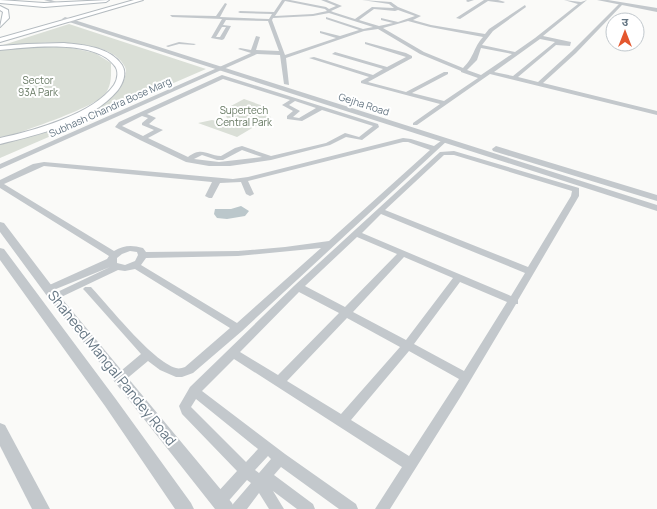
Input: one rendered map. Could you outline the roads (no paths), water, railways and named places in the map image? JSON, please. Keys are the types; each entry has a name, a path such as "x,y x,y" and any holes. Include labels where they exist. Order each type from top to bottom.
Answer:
{"main road":[{"path":"0,1 36,5 106,0"},
{"path":"81,11 90,14 133,0"},
{"path":"0,39 140,0"},
{"path":"60,4 74,8"},
{"path":"0,8 6,11 6,18 0,25"},
{"path":"0,48 14,46 69,45 98,51 117,62 120,68 121,77 117,86 109,95 98,104 78,115 46,128 0,141"}],"street":[{"path":"46,0 60,4"},
{"path":"274,93 285,86 282,55 272,17 284,0 329,11 387,29 422,53 463,71 481,77"},
{"path":"172,16 225,18 313,15 329,11 340,6 322,0"},
{"path":"364,0 390,3 397,8 419,15 387,29"},
{"path":"390,3 396,0"},
{"path":"456,22 463,19 458,18 487,0"},
{"path":"490,0 503,2 498,0"},
{"path":"566,0 583,1"},
{"path":"599,0 632,5"},
{"path":"608,0 657,9"},
{"path":"415,124 443,103 517,54 583,1"},
{"path":"217,18 225,4"},
{"path":"539,84 574,52 621,4"},
{"path":"463,71 474,60 478,46 491,30 525,6"},
{"path":"356,20 373,8 395,10 397,8"},
{"path":"187,11 217,18"},
{"path":"240,12 272,17"},
{"path":"325,17 363,30"},
{"path":"220,26 225,18"},
{"name":"Gejha Road","path":"71,19 168,46 224,67"},
{"name":"Gejha Road","path":"71,19 285,86 657,198"},
{"path":"383,19 399,24"},
{"path":"409,20 443,29 486,36"},
{"path":"443,29 449,26"},
{"path":"240,49 282,55 342,38 363,30 378,27"},
{"path":"322,32 342,38"},
{"path":"255,52 258,37"},
{"path":"514,78 555,42 568,45 569,43 539,37"},
{"path":"168,46 179,43 194,44"},
{"path":"367,43 410,56 372,76 364,82 443,103"},
{"path":"478,46 517,54"},
{"name":"Subhash Chandra Bose Marg","path":"0,167 255,52"},
{"path":"335,54 387,69"},
{"path":"312,58 372,76"},
{"path":"489,72 657,113"},
{"path":"406,94 446,73"},
{"path":"224,77 274,93 376,125 376,127 360,139 345,135 328,144 271,158 231,165 202,163 189,160 118,127 121,124 171,100 224,77"},
{"name":"Gejha Road","path":"285,86 511,161 521,169 657,208"},
{"path":"160,96 171,100"},
{"path":"295,99 284,105 298,111 289,116 290,118 300,120 320,108"},
{"path":"142,114 153,118 144,124 160,130 142,139"},
{"path":"143,255 141,260 135,265 126,268 0,184 36,166 44,164 217,181 244,180 402,140 408,140 435,149"},
{"path":"87,281 148,355 172,372 183,372 189,370 238,328 445,140"},
{"path":"189,160 198,154 203,153 218,158 223,158 237,149 242,148 271,158"},
{"path":"308,509 262,479 246,472 186,410 185,406 194,391 298,287 355,233 444,153 454,153 505,168 521,169 577,191 514,301 382,509"},
{"path":"505,168 511,161"},
{"path":"244,180 250,194"},
{"path":"209,196 217,181"},
{"path":"380,211 530,271"},
{"name":"Shaheed Mangal Pandey Road","path":"0,225 51,293 223,505"},
{"path":"355,233 514,301"},
{"path":"51,293 87,281 114,261 120,251 129,248 137,249 143,255 188,256 258,253 332,243"},
{"path":"0,252 110,402 184,509"},
{"path":"278,382 402,254"},
{"path":"135,265 238,328"},
{"path":"342,422 407,346 458,278"},
{"path":"298,287 466,377"},
{"path":"232,352 411,465"},
{"path":"120,378 148,355"},
{"path":"194,391 280,458 351,509"},
{"path":"0,430 41,509"},
{"path":"223,505 246,472 267,448"},
{"path":"238,509 280,458"},
{"path":"262,479 277,509"}],"park label":[{"name":"Sector 93A Park","path":"38,86"},
{"name":"Supertech Central Park","path":"244,116"}]}
